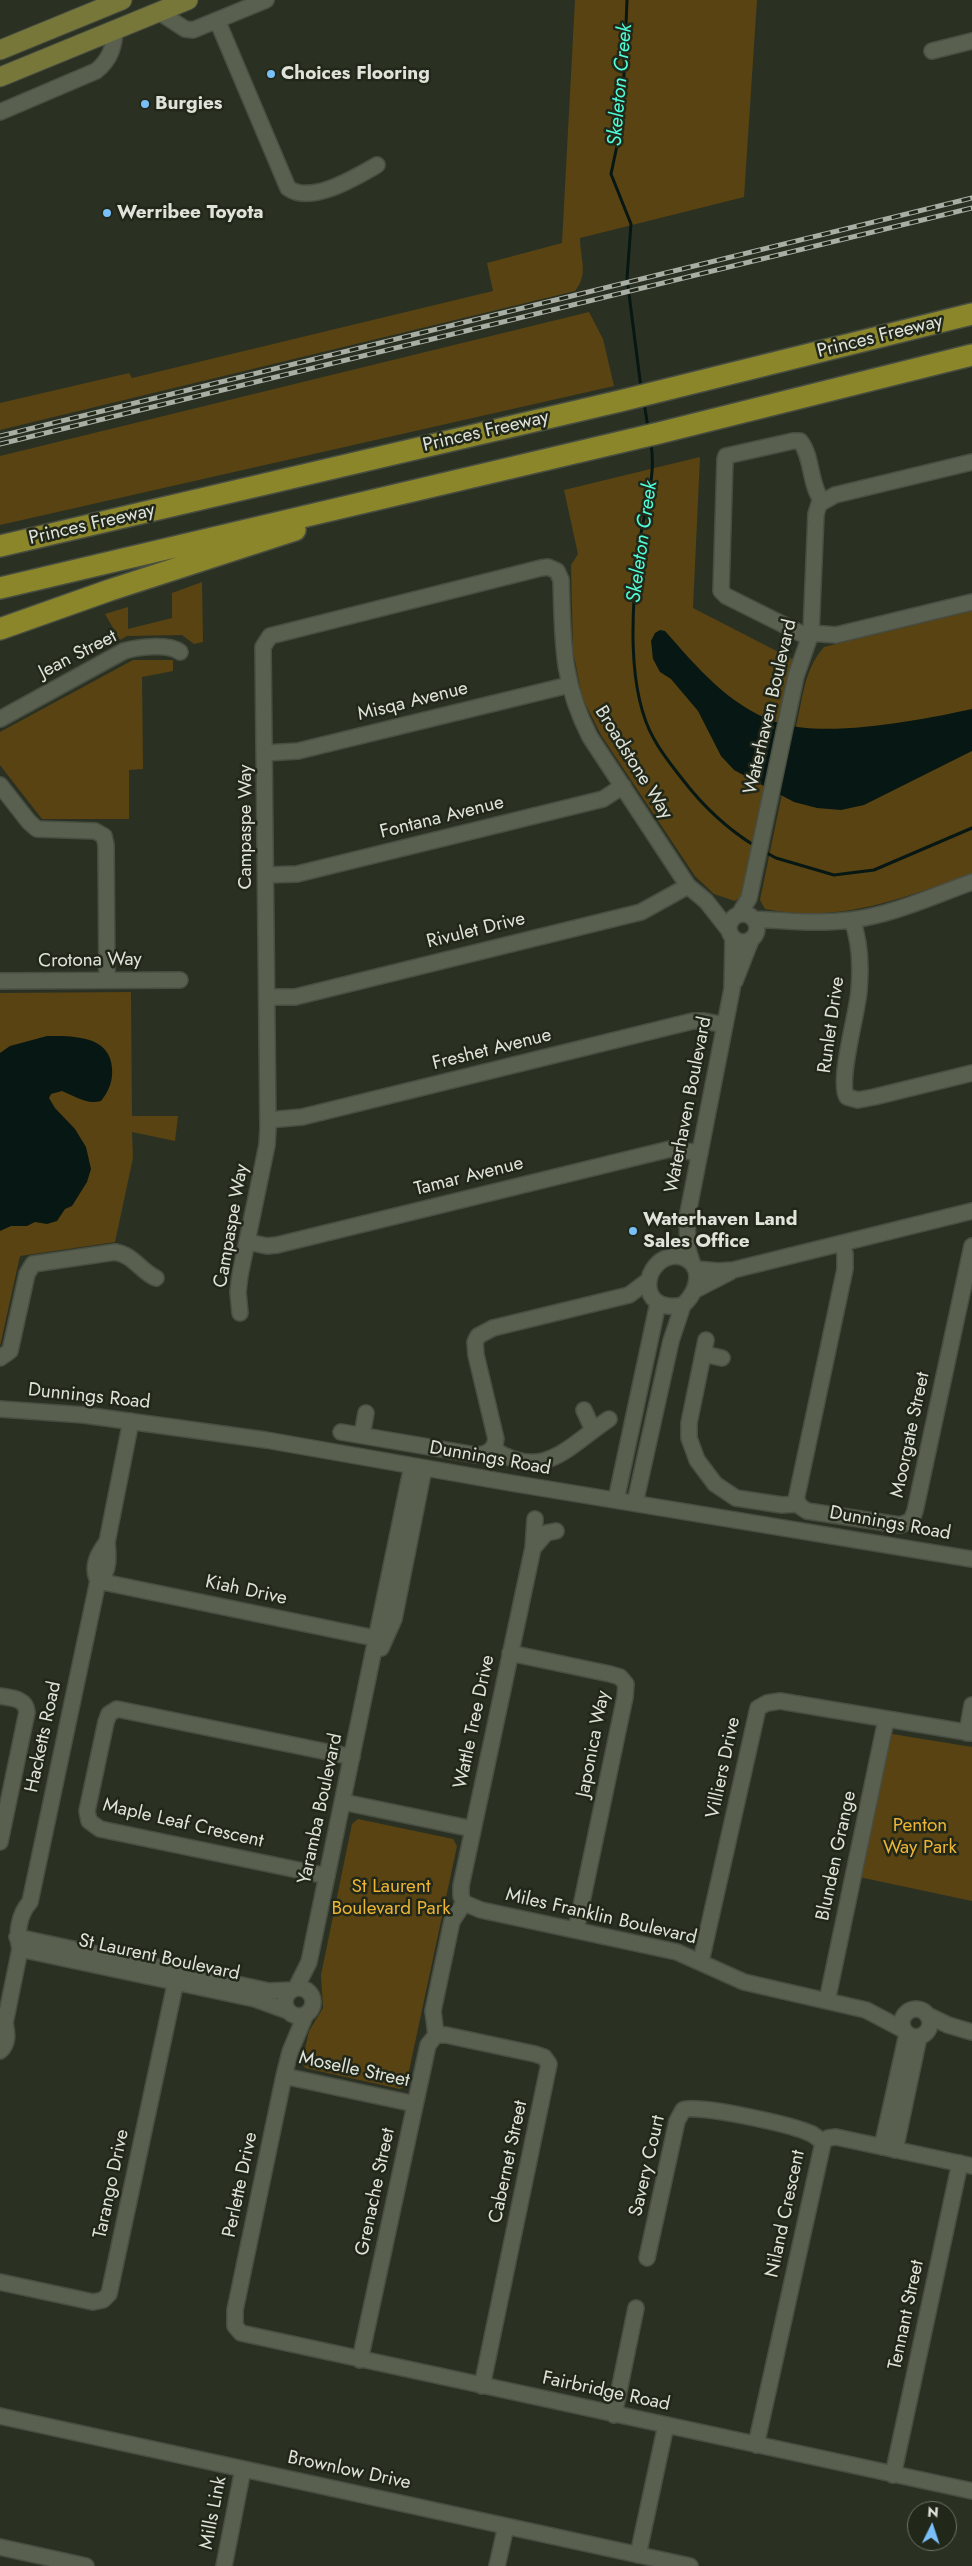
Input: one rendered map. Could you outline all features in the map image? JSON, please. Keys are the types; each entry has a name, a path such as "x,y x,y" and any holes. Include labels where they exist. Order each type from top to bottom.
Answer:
{"highway":[{"name":"Princes Freeway","path":"0,546 620,401 972,314"},
{"name":"Princes Freeway","path":"0,588 659,433 972,356"},
{"path":"0,629 110,590 241,550 392,496"}],"main road":[{"path":"0,77 188,0"},
{"path":"0,50 111,2 115,30"}],"street":[{"path":"159,12 185,29 193,30 263,1"},
{"path":"218,20 288,188 295,193 303,194 337,186 377,164"},
{"path":"0,112 96,71 103,66 112,52 115,30"},
{"path":"932,51 972,41"},
{"path":"972,462 834,495 822,501 814,488 802,444 797,440 726,456 720,587 726,596 810,635 836,635 972,602"},
{"name":"Waterhaven Boulevard","path":"746,916 798,669 810,635 816,514 822,501"},
{"name":"Campaspe Way","path":"240,1314 239,1283 267,1145 268,1120 263,647 270,636 540,568 548,567 557,570"},
{"name":"Broadstone Way","path":"557,570 561,580 562,644 569,685 580,717 590,737 688,886 706,901 731,933"},
{"name":"Jean Street","path":"0,719 124,651 140,648 172,648 180,652"},
{"name":"Misqa Avenue","path":"265,753 298,751 569,685"},
{"path":"0,785 29,822 37,829 95,831 104,836 106,845 107,980"},
{"name":"Fontana Avenue","path":"266,875 297,874 603,799 623,786"},
{"name":"Broadstone Way","path":"706,901 746,916 788,922 852,920 880,915 972,882"},
{"name":"Rivulet Drive","path":"267,997 295,996 641,912 688,886"},
{"path":"746,916 757,925 753,937 740,942 731,933 730,921 746,916"},
{"name":"Runlet Drive","path":"852,920 860,963 859,991 844,1081 847,1097 858,1100 874,1097 972,1073"},
{"name":"Broadstone Way","path":"753,937 788,922"},
{"name":"Waterhaven Boulevard","path":"731,933 732,989"},
{"name":"Waterhaven Boulevard","path":"694,1266 688,1250 687,1229 700,1153 732,989 753,937"},
{"name":"Crotona Way","path":"0,981 180,980"},
{"name":"Freshet Avenue","path":"268,1120 286,1120 311,1115 693,1022 704,1021 725,1025"},
{"name":"Tamar Avenue","path":"248,1242 267,1246 277,1244 670,1150 700,1153"},
{"path":"635,1503 671,1341 683,1305 695,1290 733,1270 972,1211"},
{"name":"Waterhaven Boulevard","path":"668,1257 687,1229"},
{"path":"722,1358 705,1347 689,1423 689,1438 697,1460 715,1484 736,1498 782,1505 798,1504 797,1488 845,1269 845,1254 842,1243"},
{"name":"Moorgate Street","path":"798,1504 807,1511 894,1525 907,1523 913,1517 972,1246"},
{"path":"0,1358 10,1351 27,1274 33,1264 115,1252 127,1255 145,1272 156,1278"},
{"path":"616,1500 655,1301 649,1291 649,1280 658,1262 668,1257 678,1256 694,1266 733,1270"},
{"path":"694,1266 695,1290"},
{"path":"340,1432 476,1455 485,1454 493,1449 496,1442 496,1434 476,1355 476,1339 484,1331 629,1295 649,1280"},
{"path":"629,1295 671,1306 683,1305"},
{"name":"Dunnings Road","path":"0,1409 27,1409 131,1421 266,1440 972,1559"},
{"path":"584,1410 593,1430"},
{"path":"362,1436 366,1413"},
{"path":"493,1449 514,1461 539,1463 555,1456 609,1419"},
{"name":"Hacketts Road","path":"2,2049 8,2033 2,2025 22,1942 33,1912 30,1902 98,1581 94,1572 98,1554 107,1542 131,1421"},
{"name":"Yaramba Boulevard","path":"311,1994 309,1962 372,1665 380,1640 418,1467"},
{"name":"Wattle Tree Drive","path":"464,1904 460,1891 533,1548 535,1519"},
{"path":"533,1548 546,1533 556,1531"},
{"name":"Kiah Drive","path":"98,1581 380,1640"},
{"name":"Japonica Way","path":"510,1653 616,1675 626,1684 626,1697 576,1930"},
{"path":"0,1696 18,1700 25,1705 27,1712 3,1814 0,1842"},
{"name":"Villiers Drive","path":"701,1961 758,1708 767,1703 780,1701 970,1733"},
{"path":"970,1733 972,1705"},
{"name":"Maple Leaf Crescent","path":"327,1876 100,1828 89,1821 88,1806 106,1722 109,1714 117,1709 352,1757"},
{"name":"Blunden Grange","path":"828,2001 886,1720"},
{"path":"343,1802 473,1829"},
{"path":"436,2035 432,2011 453,1917 464,1904"},
{"name":"Miles Franklin Boulevard","path":"464,1904 481,1910 677,1952 701,1961 727,1976 744,1982 872,2012 920,2010 927,2015"},
{"name":"St Laurent Boulevard","path":"22,1942 177,1977 268,2002 295,2014"},
{"name":"Yaramba Boulevard","path":"294,1989 309,1962"},
{"name":"St Laurent Boulevard","path":"177,1977 270,1991 294,1989"},
{"name":"Tarango Drive","path":"0,2282 93,2302 103,2300 109,2294 177,1977"},
{"path":"294,1989 304,1989 311,1994 313,2006 295,2014 285,2002 294,1989"},
{"name":"Miles Franklin Boulevard","path":"872,2012 913,2034"},
{"path":"889,2148 913,2034 903,2018 908,2012"},
{"name":"Perlette Drive","path":"234,2326 235,2310 290,2052 295,2014"},
{"path":"913,2034 930,2023 927,2015"},
{"path":"927,2015 938,2022 967,2031"},
{"path":"913,2034 967,2031"},
{"name":"Grenache Street","path":"360,2360 428,2044 436,2035"},
{"name":"Cabernet Street","path":"436,2035 452,2036 536,2054 544,2057 549,2064 482,2386"},
{"name":"Moselle Street","path":"284,2076 415,2104"},
{"name":"Savery Court","path":"648,2258 677,2120 683,2110 689,2107 699,2108 803,2130 813,2134 823,2143"},
{"name":"Niland Crescent","path":"756,2445 823,2143 828,2138 836,2137 966,2165"},
{"name":"Tennant Street","path":"893,2475 966,2165"},
{"path":"614,2414 636,2308"},
{"name":"Fairbridge Road","path":"234,2326 246,2335 972,2492"},
{"name":"Brownlow Drive","path":"0,2416 688,2566"},
{"path":"638,2555 666,2425"},
{"name":"Mills Link","path":"224,2566 243,2469"},
{"path":"497,2566 506,2526"},
{"path":"0,2547 39,2561 86,2566"}],"green space":[{"path":"575,0 757,0 744,197 580,238 583,272 575,291 0,430 0,403 129,373 132,378 493,291 487,263 562,243"},
{"path":"589,312 603,339 614,386 0,525 0,456"},
{"path":"700,457 693,608 794,660 742,896 735,901 714,894 695,876 601,735 582,697 573,650 571,565 578,554 564,490"},
{"path":"202,582 203,642 194,644 182,635 127,636 120,640 105,614 128,607 128,629 172,618 172,593"},
{"path":"972,611 972,874 896,900 845,911 793,913 765,909 760,900 803,693 810,669 820,652 824,647"},
{"path":"133,660 173,660 173,671 142,677 143,769 129,770 129,819 42,819 0,765 0,732"},
{"path":"131,992 132,1116 178,1116 175,1141 132,1132 133,1158 115,1242 20,1256 0,1346 0,993"},
{"name":"Penton Way Park","path":"892,1734 972,1747 972,1901 859,1877"},
{"name":"St Laurent Boulevard Park","path":"358,1819 453,1839 457,1846 406,2085 400,2089 305,2068 302,2062 309,2031 323,2008 321,1975 352,1824"}],"shaded area":[{"path":"660,630 665,631 702,671 729,696 759,715 776,722 796,727 820,729 846,728 901,722 972,709 972,751 864,805 841,810 817,808 794,802 734,770 721,756 698,711 671,679 660,672 653,659 651,641 655,633"},
{"path":"47,1036 78,1037 97,1043 105,1049 110,1057 112,1068 111,1082 101,1101 85,1101 62,1091 51,1094 49,1098 55,1108 75,1129 86,1147 91,1169 87,1182 72,1206 65,1209 57,1221 47,1224 35,1222 27,1226 11,1226 0,1231 0,1053 10,1046"}],"waterway":[{"name":"Skeleton Creek","path":"627,0 622,122 611,174 631,224 627,278 641,388"},
{"name":"Skeleton Creek","path":"644,402 648,428"},
{"name":"Skeleton Creek","path":"651,444 651,484 638,552 634,598 633,648 639,697 645,719 654,739 675,770 716,816 734,832 755,846"},
{"name":"Skeleton Creek","path":"765,852 776,858 834,875 874,870 972,828"}],"railway":[{"path":"0,436 972,198"},
{"path":"0,444 972,208"}],"place":[{"name":"Choices Flooring","path":"271,74"},
{"name":"Burgies","path":"145,104"},
{"name":"Werribee Toyota","path":"107,213"},
{"name":"Waterhaven Land Sales Office","path":"633,1231"}]}
